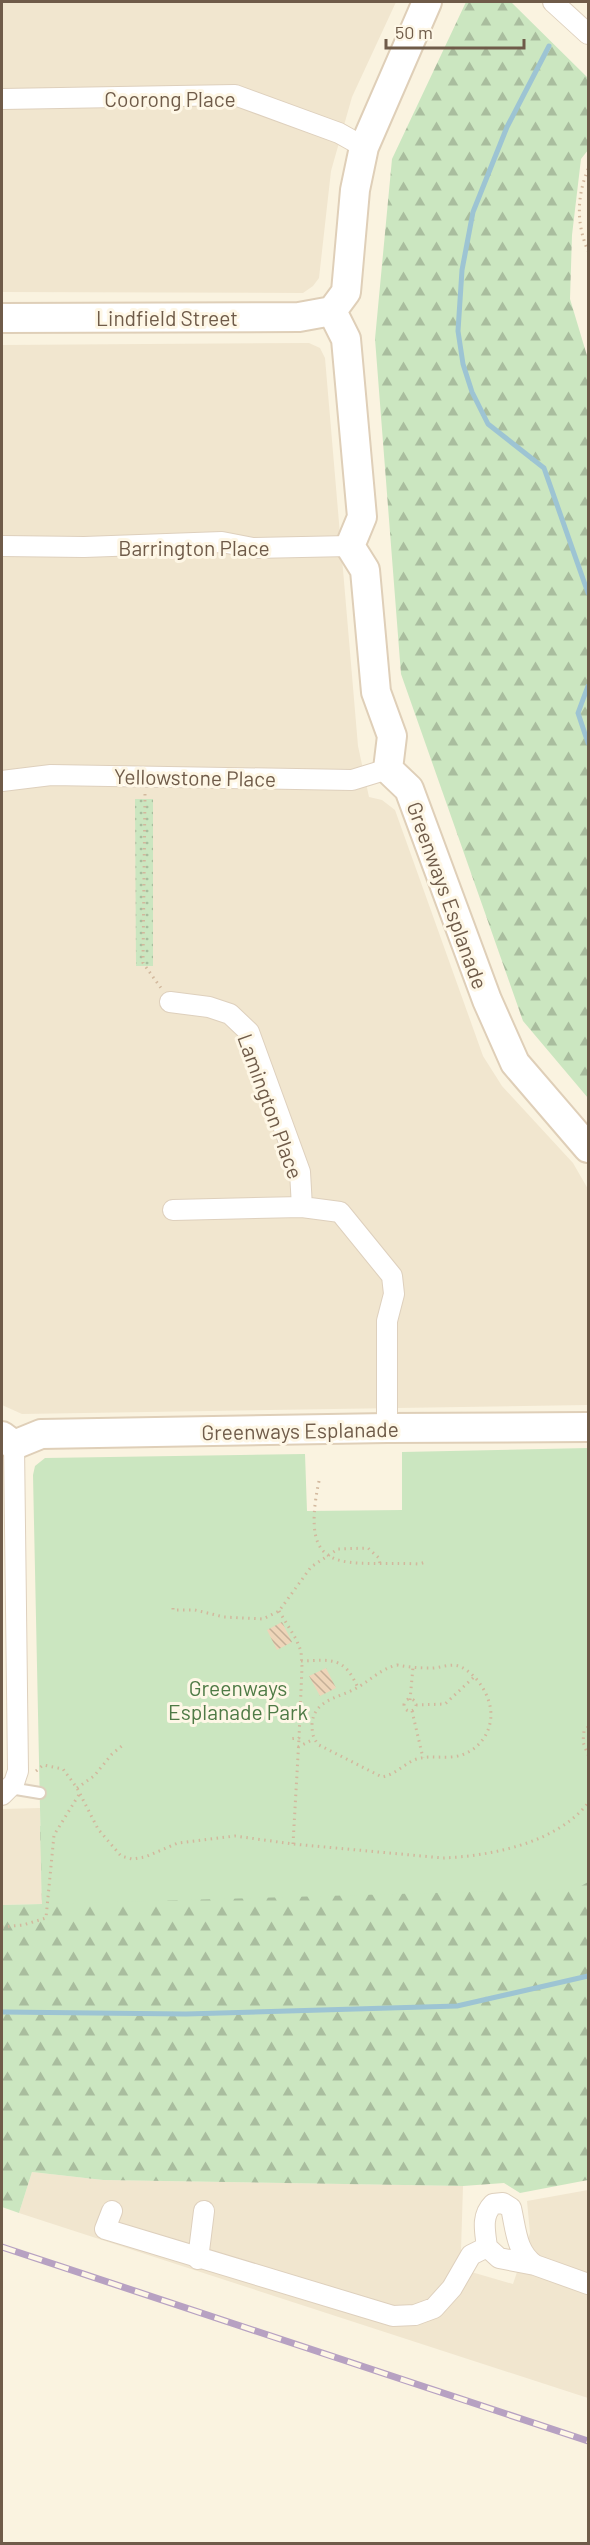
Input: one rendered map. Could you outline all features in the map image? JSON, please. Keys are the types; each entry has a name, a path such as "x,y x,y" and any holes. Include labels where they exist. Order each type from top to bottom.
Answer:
{"street":[{"path":"388,769 392,736 376,692 366,570 350,546 362,517 346,339 332,311 346,292 355,190 364,147 427,2"},
{"path":"553,2 588,34"},
{"name":"Coorong Place","path":"2,99 235,95 339,133 364,147"},
{"name":"Lindfield Street","path":"2,318 299,317 332,311"},
{"name":"Barrington Place","path":"2,546 84,547 222,542 253,548 350,546"},
{"name":"Yellowstone Place","path":"2,781 51,775 352,780 388,769"},
{"name":"Greenways Esplanade","path":"388,769 409,789 487,1000 514,1063 588,1148"},
{"name":"Lamington Place","path":"170,1002 209,1007 230,1014 249,1032 300,1173 302,1207 340,1212 392,1276 394,1294 387,1321 387,1428"},
{"path":"173,1210 302,1207"},
{"name":"Greenways Esplanade","path":"8,1441 41,1434 588,1427"},
{"path":"8,1441 18,1770 9,1789"},
{"path":"535,2265 525,2259 519,2246 511,2208 503,2203 493,2204 486,2211 484,2226 487,2247 499,2258 535,2265 588,2283"},
{"path":"112,2211 105,2229 198,2259 393,2316 415,2314 434,2308 452,2288 471,2255 487,2247"},
{"path":"198,2259 204,2211"}],"lane":[{"path":"9,1789 40,1793"}],"path":[{"path":"588,169 581,187 580,232 588,251"},
{"path":"147,777 144,800 143,963 170,1002"},
{"path":"319,1481 313,1518 320,1545 327,1557 350,1564 419,1564 426,1562"},
{"path":"173,1608 173,1610 195,1610 217,1616 263,1619 279,1611 311,1567 346,1547 368,1548 379,1558 380,1564"},
{"path":"279,1611 296,1639 302,1661 293,1844"},
{"path":"302,1661 331,1660 340,1663 351,1672 358,1688"},
{"path":"397,1665 431,1669 452,1665 460,1666 474,1677 487,1695 492,1719 489,1730 483,1740 468,1752 452,1757 415,1760 387,1776 377,1775 335,1755 314,1739 313,1716 318,1706 358,1688 386,1668 397,1665"},
{"path":"410,1700 413,1667"},
{"path":"410,1700 416,1705 445,1704 452,1700 474,1677"},
{"path":"410,1700 405,1702 404,1707 411,1711"},
{"path":"411,1711 416,1705"},
{"path":"411,1711 423,1758"},
{"path":"588,1726 584,1731 583,1742 588,1755"},
{"path":"288,1739 299,1738"},
{"path":"298,1747 314,1739"},
{"path":"77,1788 94,1776 112,1754 123,1745"},
{"path":"9,1789 31,1778 44,1765 63,1769 80,1793 98,1829 121,1856 132,1859 145,1857 178,1844 213,1837 235,1836 293,1844 443,1858 467,1857 539,1840 570,1821 588,1803"},
{"path":"2,1927 23,1925 46,1918 54,1835 80,1793"}],"shaded area":[{"path":"2,2 396,2 352,97 331,171 319,278 313,286 303,293 2,292"},
{"path":"309,343 320,348 325,358 358,746 369,797 382,800 395,810 483,1056 502,1086 573,1163 588,1189 588,1405 22,1414 2,1405 2,345"},
{"path":"40,1808 42,1904 2,1905 2,1809"},
{"path":"32,2172 103,2180 463,2186 461,2250 468,2271 513,2284 530,2233 527,2201 588,2190 588,2398 19,2213"}],"green space":[{"path":"466,2 511,2 588,78 588,150 581,159 572,235 570,299 588,359 588,1098 523,1021 401,674 375,339 392,159"},
{"path":"135,799 153,799 153,966 136,966"},
{"name":"Greenways Esplanade Park","path":"588,1448 588,1882 576,1889 42,1904 33,1475 35,1466 45,1458 305,1454 307,1511 402,1510 402,1452"},
{"path":"588,1815 588,2180 520,2193 504,2183 463,2186 103,2180 32,2172 19,2213 2,2207 2,1905 42,1904 40,1826"}],"building":[{"path":"282,1622 292,1642 277,1650 267,1630"},
{"path":"326,1668 336,1688 320,1696 309,1676"}],"waterway":[{"path":"549,46 507,127 473,212 462,270 458,331 463,364 472,392 488,424 544,468 588,593"},
{"path":"588,686 578,713 588,743"},
{"path":"2,2012 186,2014 457,2006 588,1976"}],"railway":[{"path":"2,2247 588,2441"}]}
